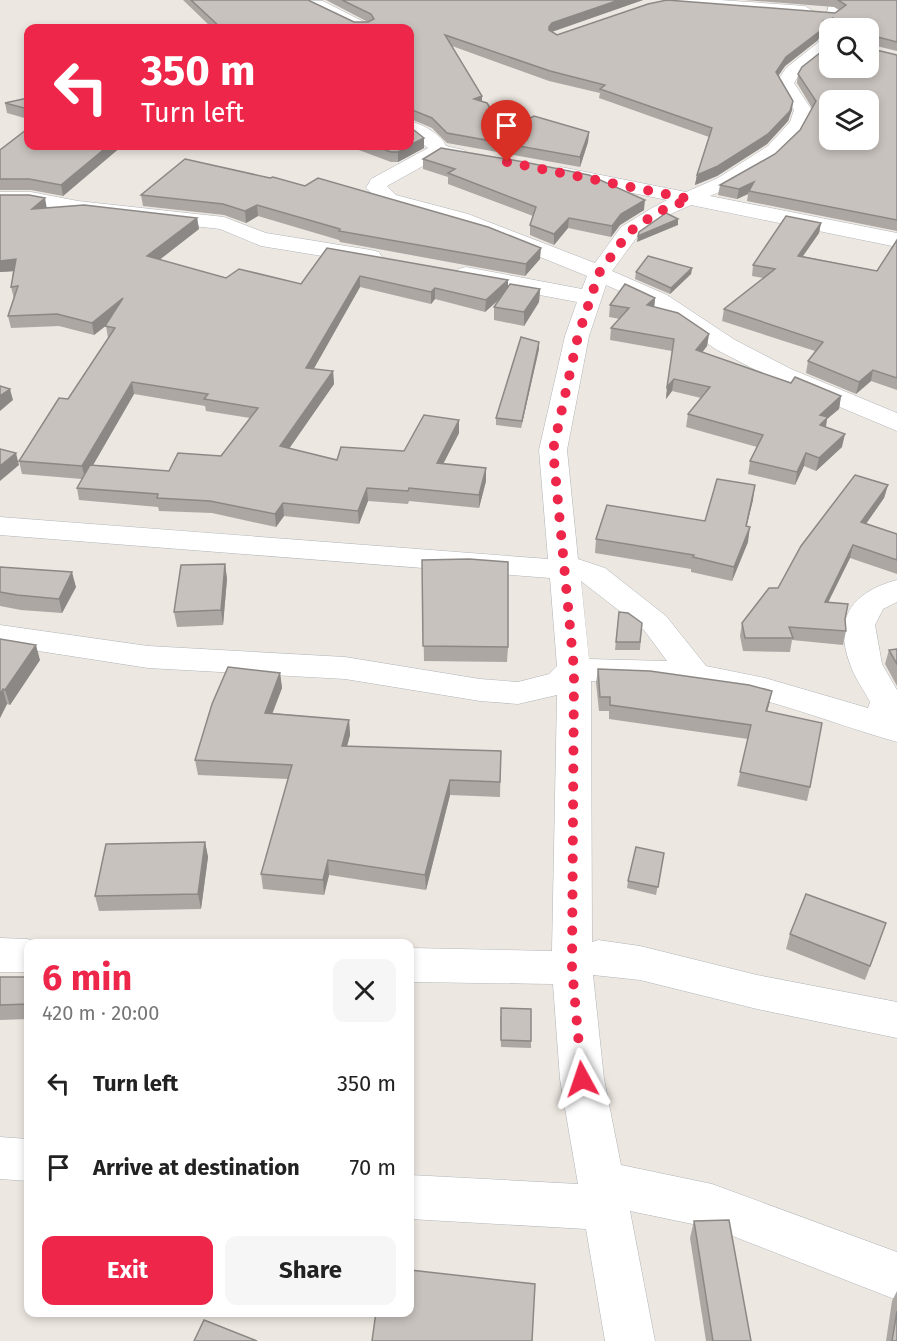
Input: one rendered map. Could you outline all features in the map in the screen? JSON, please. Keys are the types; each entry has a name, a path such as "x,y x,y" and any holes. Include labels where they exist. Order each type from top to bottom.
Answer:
{"street":[{"path":"304,0 356,24"},
{"path":"664,1 819,25"},
{"path":"630,1341 582,1079 572,968 574,669 553,450 578,336 595,286 629,232 658,212 725,182 775,150 799,124 803,110 785,83 819,42"},
{"path":"414,129 435,142 438,150"},
{"path":"479,157 438,150 378,183 376,188 389,199 461,218 595,286"},
{"path":"539,168 897,240"},
{"path":"0,198 31,198 78,207 224,224 261,240 392,261"},
{"path":"446,271 595,286 659,300 735,350 782,374 897,423"},
{"path":"0,526 564,567 594,575 655,623 696,676"},
{"path":"0,635 148,657 345,668 480,690 518,693 560,683 574,669 696,676 752,687 821,705 888,727 887,702 866,664 859,626 870,603 897,590"},
{"path":"0,955 24,956"},
{"path":"414,964 572,968 581,961 598,957 640,963 757,992 897,1020"},
{"path":"0,1158 24,1160"},
{"path":"414,1197 604,1195 712,1206 897,1276"}],"building":[{"path":"191,0 308,0 354,22 368,22 374,19 371,14 342,0 619,0 552,23 549,30 557,35 648,4 667,0 835,13 846,5 838,0 897,0 897,42 879,37 879,18 819,18 819,32 786,57 776,72 793,101 790,111 768,134 718,166 697,175 712,128 600,89 605,85 550,71 445,35 482,96 474,99 487,103 497,119 515,126 534,116 589,132 580,157 447,133 432,118 414,111 414,24 217,24"},
{"path":"879,51 897,55 897,220 749,191 754,182 739,189 720,185 775,154 800,130 816,101 798,74 802,67 819,54 819,78 879,78"},
{"path":"24,99 24,108 5,103"},
{"path":"414,130 424,138 414,143"},
{"path":"24,132 24,150 103,150 61,185 29,179 0,179 0,150"},
{"path":"441,148 589,175 645,200 621,214 612,226 569,218 554,234 530,225 536,207 448,173 455,169 423,159"},
{"path":"385,150 402,150 398,152"},
{"path":"185,159 305,186 318,178 488,227 541,248 526,264 339,231 340,229 257,205 245,211 223,204 141,195"},
{"path":"0,195 29,195 45,198 32,209 84,205 197,218 147,256 226,278 239,269 301,284 327,248 508,280 486,300 435,288 431,292 360,276 306,368 333,371 280,446 337,460 341,447 404,451 424,415 459,420 437,463 486,468 479,495 409,488 408,491 367,488 358,511 283,503 275,514 210,501 157,498 158,494 77,488 90,465 169,471 178,453 221,456 258,408 204,399 208,394 132,382 82,466 19,461 59,398 68,399 115,328 105,326 123,298 92,323 57,314 8,316 18,286 11,287 16,259 0,261"},
{"path":"666,213 678,219 638,236 639,232"},
{"path":"786,216 821,223 798,256 877,271 897,240 897,378 873,370 859,382 808,361 823,342 724,309 775,269 753,265"},
{"path":"648,256 692,268 671,288 636,272"},
{"path":"510,284 540,289 524,312 494,307"},
{"path":"625,284 655,298 647,305 678,313 709,334 696,350 791,383 795,377 841,396 820,415 828,417 820,425 845,434 819,458 806,453 797,472 750,461 763,435 688,414 710,387 674,379 667,387 674,339 611,328 629,308 610,305"},
{"path":"521,337 539,342 522,421 496,418"},
{"path":"0,386 10,389 0,396"},
{"path":"0,449 16,453 0,466"},
{"path":"855,475 888,485 861,522 897,534 897,560 853,545 825,602 848,604 845,619 846,631 789,627 793,638 745,638 742,623 769,588 778,588 801,546"},
{"path":"717,479 755,485 746,526 750,527 734,567 693,557 694,555 596,539 607,505 705,521"},
{"path":"469,559 508,562 508,647 423,646 422,560"},
{"path":"225,564 221,610 174,612 181,565"},
{"path":"0,567 72,572 59,599 0,592"},
{"path":"619,612 628,613 642,623 640,642 616,642"},
{"path":"0,639 36,645 0,695"},
{"path":"897,649 897,664 889,650"},
{"path":"228,667 280,673 265,713 349,720 342,746 501,751 500,782 450,780 425,875 328,860 323,880 261,874 292,765 195,760 212,704"},
{"path":"598,669 650,671 749,685 772,691 766,711 822,723 810,787 740,772 751,725 610,705 610,697 600,697"},
{"path":"205,842 198,894 95,896 106,844"},
{"path":"636,847 664,853 658,887 628,881"},
{"path":"806,894 886,923 870,966 790,934"},
{"path":"0,977 24,977 24,1004 0,1005"},
{"path":"501,1008 531,1009 531,1041 501,1040"},
{"path":"729,1220 751,1341 713,1341 694,1221"},
{"path":"414,1270 535,1284 532,1341 372,1341 375,1317 414,1317"},
{"path":"897,1311 897,1341 892,1341"},
{"path":"204,1320 257,1341 194,1341"}],"route":[{"path":"507,162 675,194 690,199 658,212 629,232 599,273 578,336 553,450 574,669 572,968 582,1079"}]}
